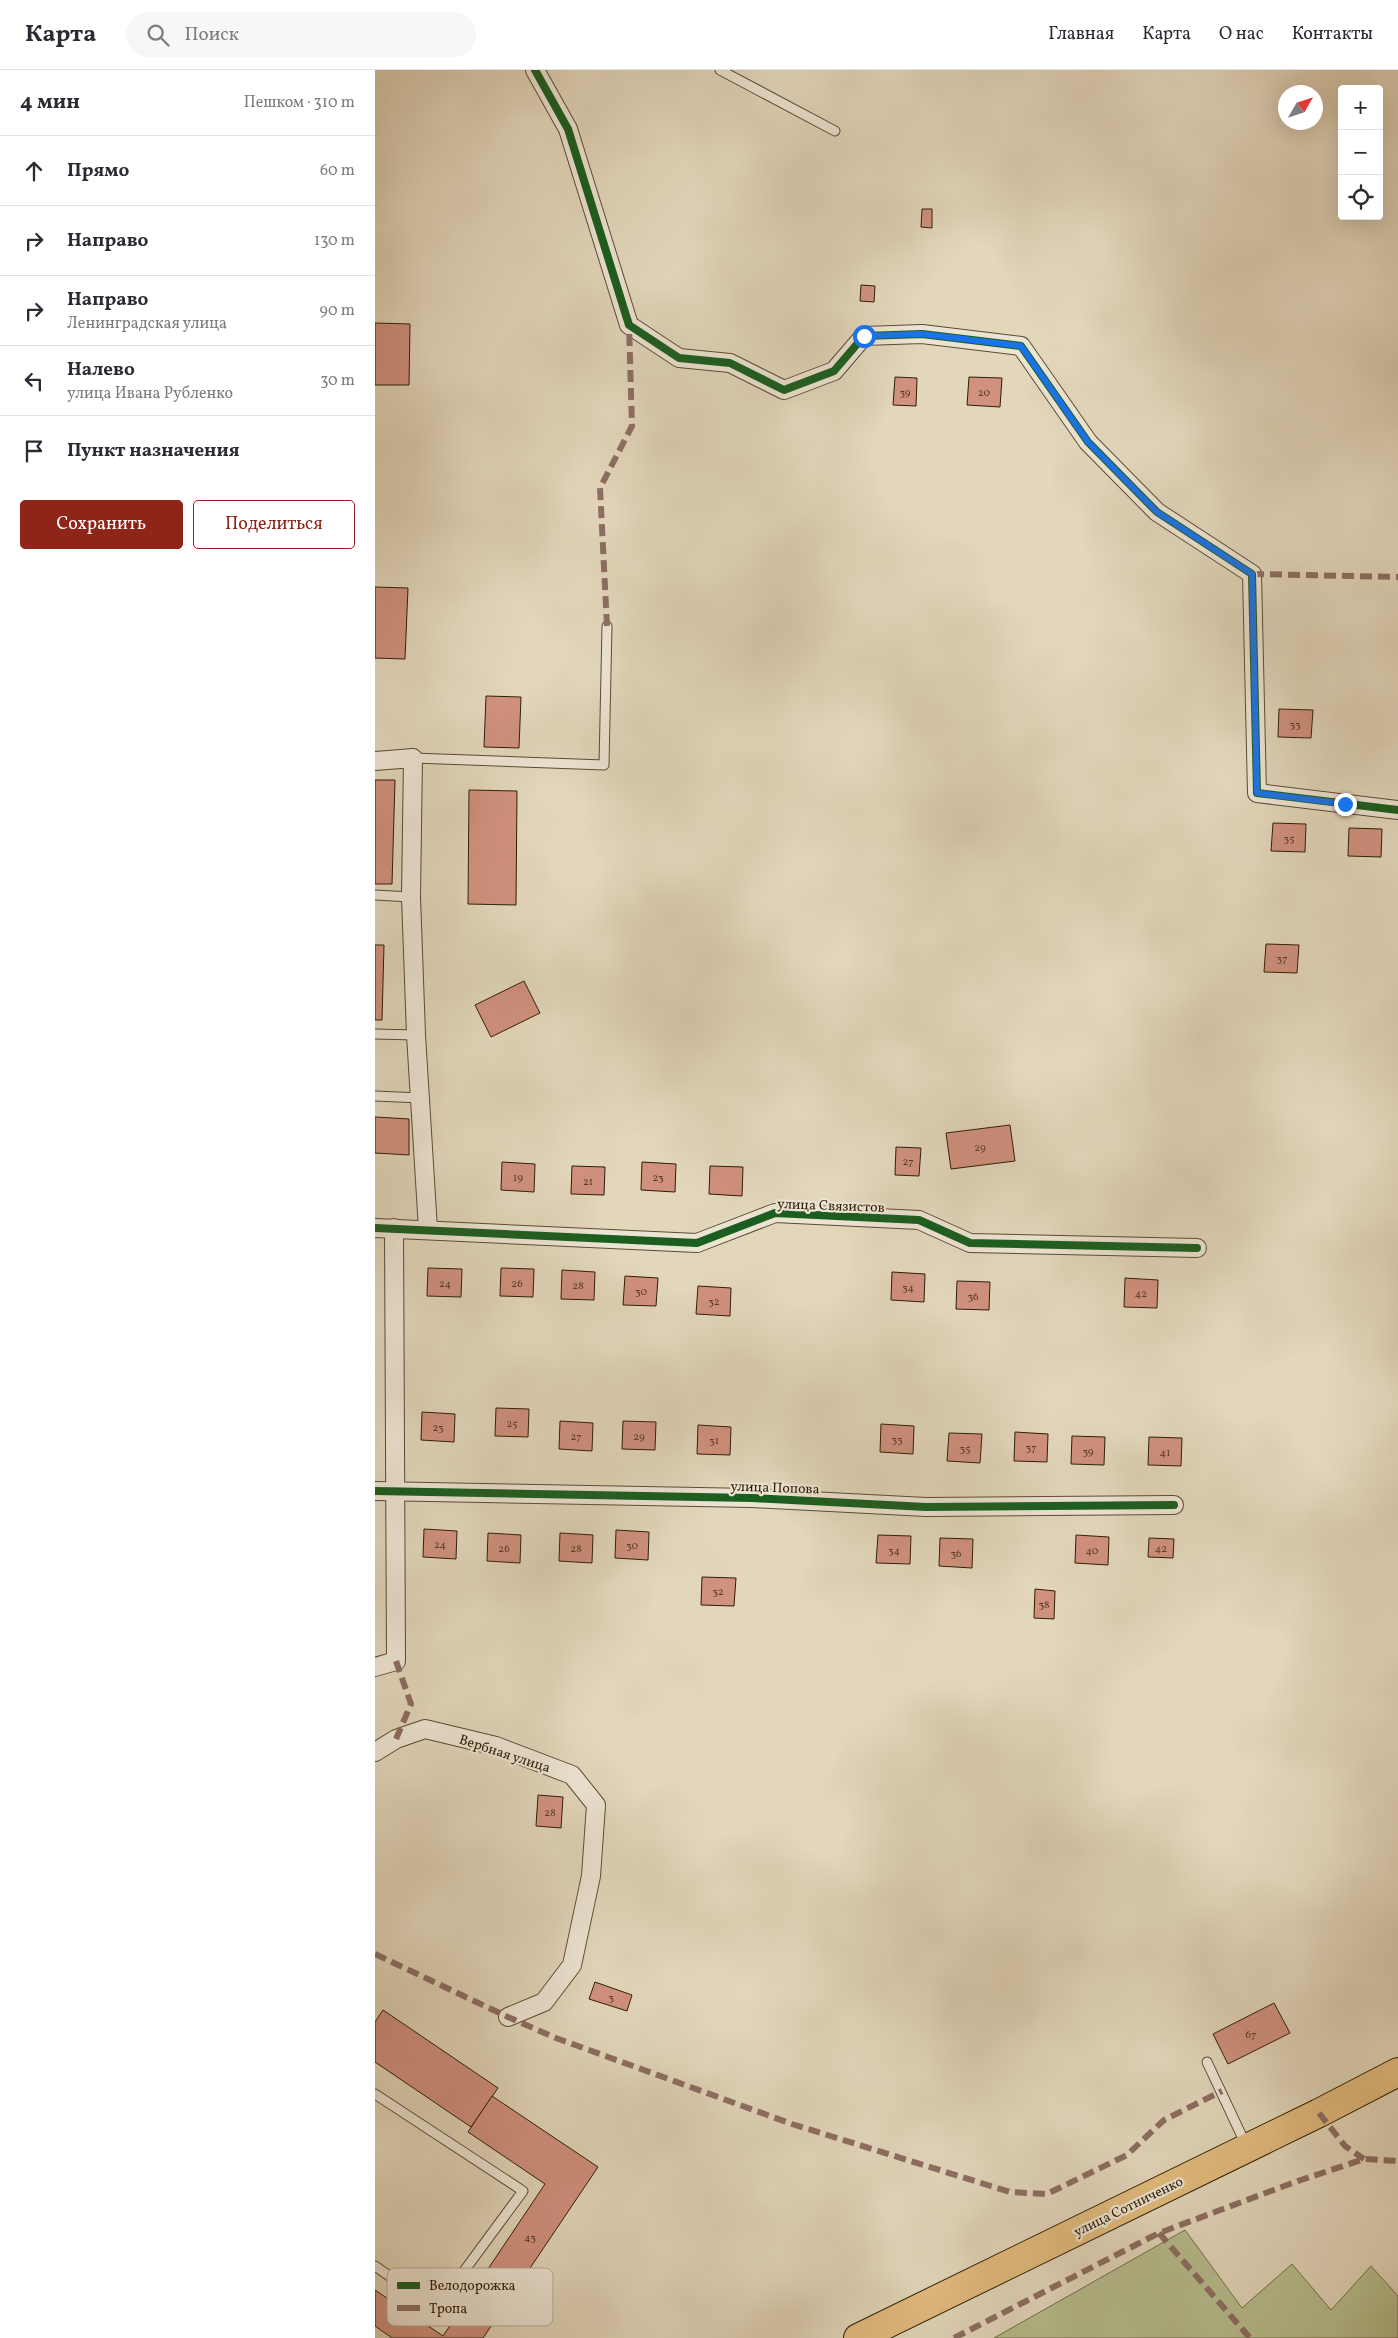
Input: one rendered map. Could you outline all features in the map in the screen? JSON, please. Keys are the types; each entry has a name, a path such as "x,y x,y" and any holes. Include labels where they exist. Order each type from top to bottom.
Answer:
{"main road":[{"name":"улица Сотниченко","path":"858,2338 1248,2148 1398,2072"}],"street":[{"path":"535,70 568,129 629,325 679,358 730,363 785,390 835,371 864,336 922,334 1021,346 1088,442 1157,512 1252,574 1257,793 1398,810"},
{"path":"375,761 413,758 411,896 416,1035 427,1229"},
{"name":"улица Связистов","path":"375,1228 697,1243 775,1213 919,1220 969,1243 1197,1248"},
{"path":"375,1667 396,1661 394,1228"},
{"name":"улица Попова","path":"375,1491 752,1498 926,1506 1174,1505"},
{"name":"Вербная улица","path":"375,1752 396,1739 425,1729 496,1746 572,1775 596,1805 591,1876 572,1965 544,2002 508,2017"}],"lane":[{"path":"720,70 835,131"},
{"path":"413,758 604,765 607,626"},
{"path":"375,895 411,896"},
{"path":"375,1034 416,1035"},
{"path":"375,1096 421,1098"},
{"path":"1207,2062 1248,2148"},
{"path":"375,2094 523,2191 467,2268"},
{"path":"375,2266 387,2275"}],"green space":[{"path":"1185,2230 1242,2308 1292,2264 1331,2310 1371,2266 1398,2296 1398,2338 994,2338"}],"building":[{"path":"922,209 932,209 932,228 921,227"},
{"path":"861,285 875,286 874,302 860,301"},
{"path":"375,323 410,324 409,385 375,385"},
{"path":"895,377 917,378 916,406 893,405"},
{"path":"969,377 1002,378 1000,407 967,405"},
{"path":"375,587 408,588 405,659 375,658"},
{"path":"486,696 521,697 519,748 484,747"},
{"path":"1279,709 1313,710 1311,738 1278,737"},
{"path":"375,780 395,780 392,884 375,884"},
{"path":"469,790 517,791 516,905 468,904"},
{"path":"1273,823 1306,824 1305,852 1271,851"},
{"path":"1349,828 1382,829 1381,857 1348,856"},
{"path":"1266,944 1299,945 1297,973 1264,972"},
{"path":"375,945 384,945 382,1020 375,1020"},
{"path":"524,981 540,1013 491,1037 475,1005"},
{"path":"375,1117 409,1119 409,1155 375,1153"},
{"path":"1010,1125 1015,1161 951,1169 946,1133"},
{"path":"896,1147 921,1148 919,1176 895,1175"},
{"path":"502,1162 535,1164 534,1192 501,1190"},
{"path":"642,1162 676,1164 675,1192 641,1190"},
{"path":"572,1166 605,1167 604,1195 571,1194"},
{"path":"710,1166 743,1167 742,1196 709,1194"},
{"path":"428,1268 462,1269 461,1297 427,1296"},
{"path":"501,1268 534,1269 533,1297 500,1296"},
{"path":"562,1270 595,1272 594,1300 561,1299"},
{"path":"892,1272 925,1274 924,1302 891,1300"},
{"path":"625,1276 658,1278 656,1306 623,1305"},
{"path":"1125,1278 1158,1280 1157,1308 1124,1307"},
{"path":"957,1281 990,1282 989,1310 956,1309"},
{"path":"698,1286 731,1288 730,1316 696,1314"},
{"path":"496,1408 529,1409 528,1437 495,1436"},
{"path":"422,1412 455,1414 454,1442 421,1440"},
{"path":"560,1421 593,1423 592,1451 559,1449"},
{"path":"623,1421 656,1422 655,1450 622,1449"},
{"path":"881,1424 914,1426 913,1454 880,1452"},
{"path":"698,1425 731,1427 730,1455 697,1454"},
{"path":"1015,1432 1048,1434 1047,1462 1014,1461"},
{"path":"949,1433 982,1434 980,1463 947,1461"},
{"path":"1072,1436 1105,1437 1104,1465 1071,1464"},
{"path":"1149,1437 1182,1438 1181,1466 1148,1465"},
{"path":"424,1529 457,1531 456,1559 423,1557"},
{"path":"616,1530 649,1532 648,1560 615,1558"},
{"path":"488,1533 521,1535 520,1563 487,1561"},
{"path":"560,1533 593,1535 592,1563 559,1561"},
{"path":"878,1535 911,1536 910,1564 876,1563"},
{"path":"1076,1535 1109,1537 1108,1565 1075,1563"},
{"path":"940,1538 973,1539 972,1568 939,1566"},
{"path":"1149,1538 1174,1539 1173,1558 1148,1557"},
{"path":"702,1577 736,1578 734,1606 701,1605"},
{"path":"1035,1589 1055,1591 1054,1619 1034,1618"},
{"path":"538,1795 563,1797 561,1828 536,1826"},
{"path":"595,1982 632,1995 627,2011 589,1999"},
{"path":"1274,2003 1290,2033 1228,2064 1213,2034"},
{"path":"383,2010 498,2088 471,2127 375,2062 375,2022"},
{"path":"492,2096 598,2167 530,2268 489,2268 545,2184 468,2132"},
{"path":"375,2290 387,2298 387,2326 428,2326 443,2336 450,2326 491,2326 483,2338 392,2338 375,2326"}],"marked path":[{"path":"607,626 600,488 632,426 629,325"},
{"path":"1252,574 1398,577"},
{"path":"396,1661 411,1704 396,1739"},
{"path":"375,1954 556,2038 792,2124 1010,2192 1047,2194 1127,2155 1164,2120 1222,2091"},
{"path":"1319,2113 1345,2146 1364,2159"},
{"path":"954,2338 1159,2233 1295,2182 1364,2159 1398,2161"},
{"path":"1159,2233 1250,2338"}],"cycle path":[{"path":"535,70 568,129 629,325 679,358 730,363 784,390 834,371 864,336 922,334 1021,346 1088,442 1157,512 1252,574 1257,793 1398,810"},
{"path":"375,1228 697,1243 775,1213 919,1220 970,1243 1197,1248"},
{"path":"375,1491 752,1498 926,1507 1174,1505"}],"route":[{"path":"864,336 922,334 1021,346 1088,442 1157,512 1252,574 1257,793 1345,804"}]}
